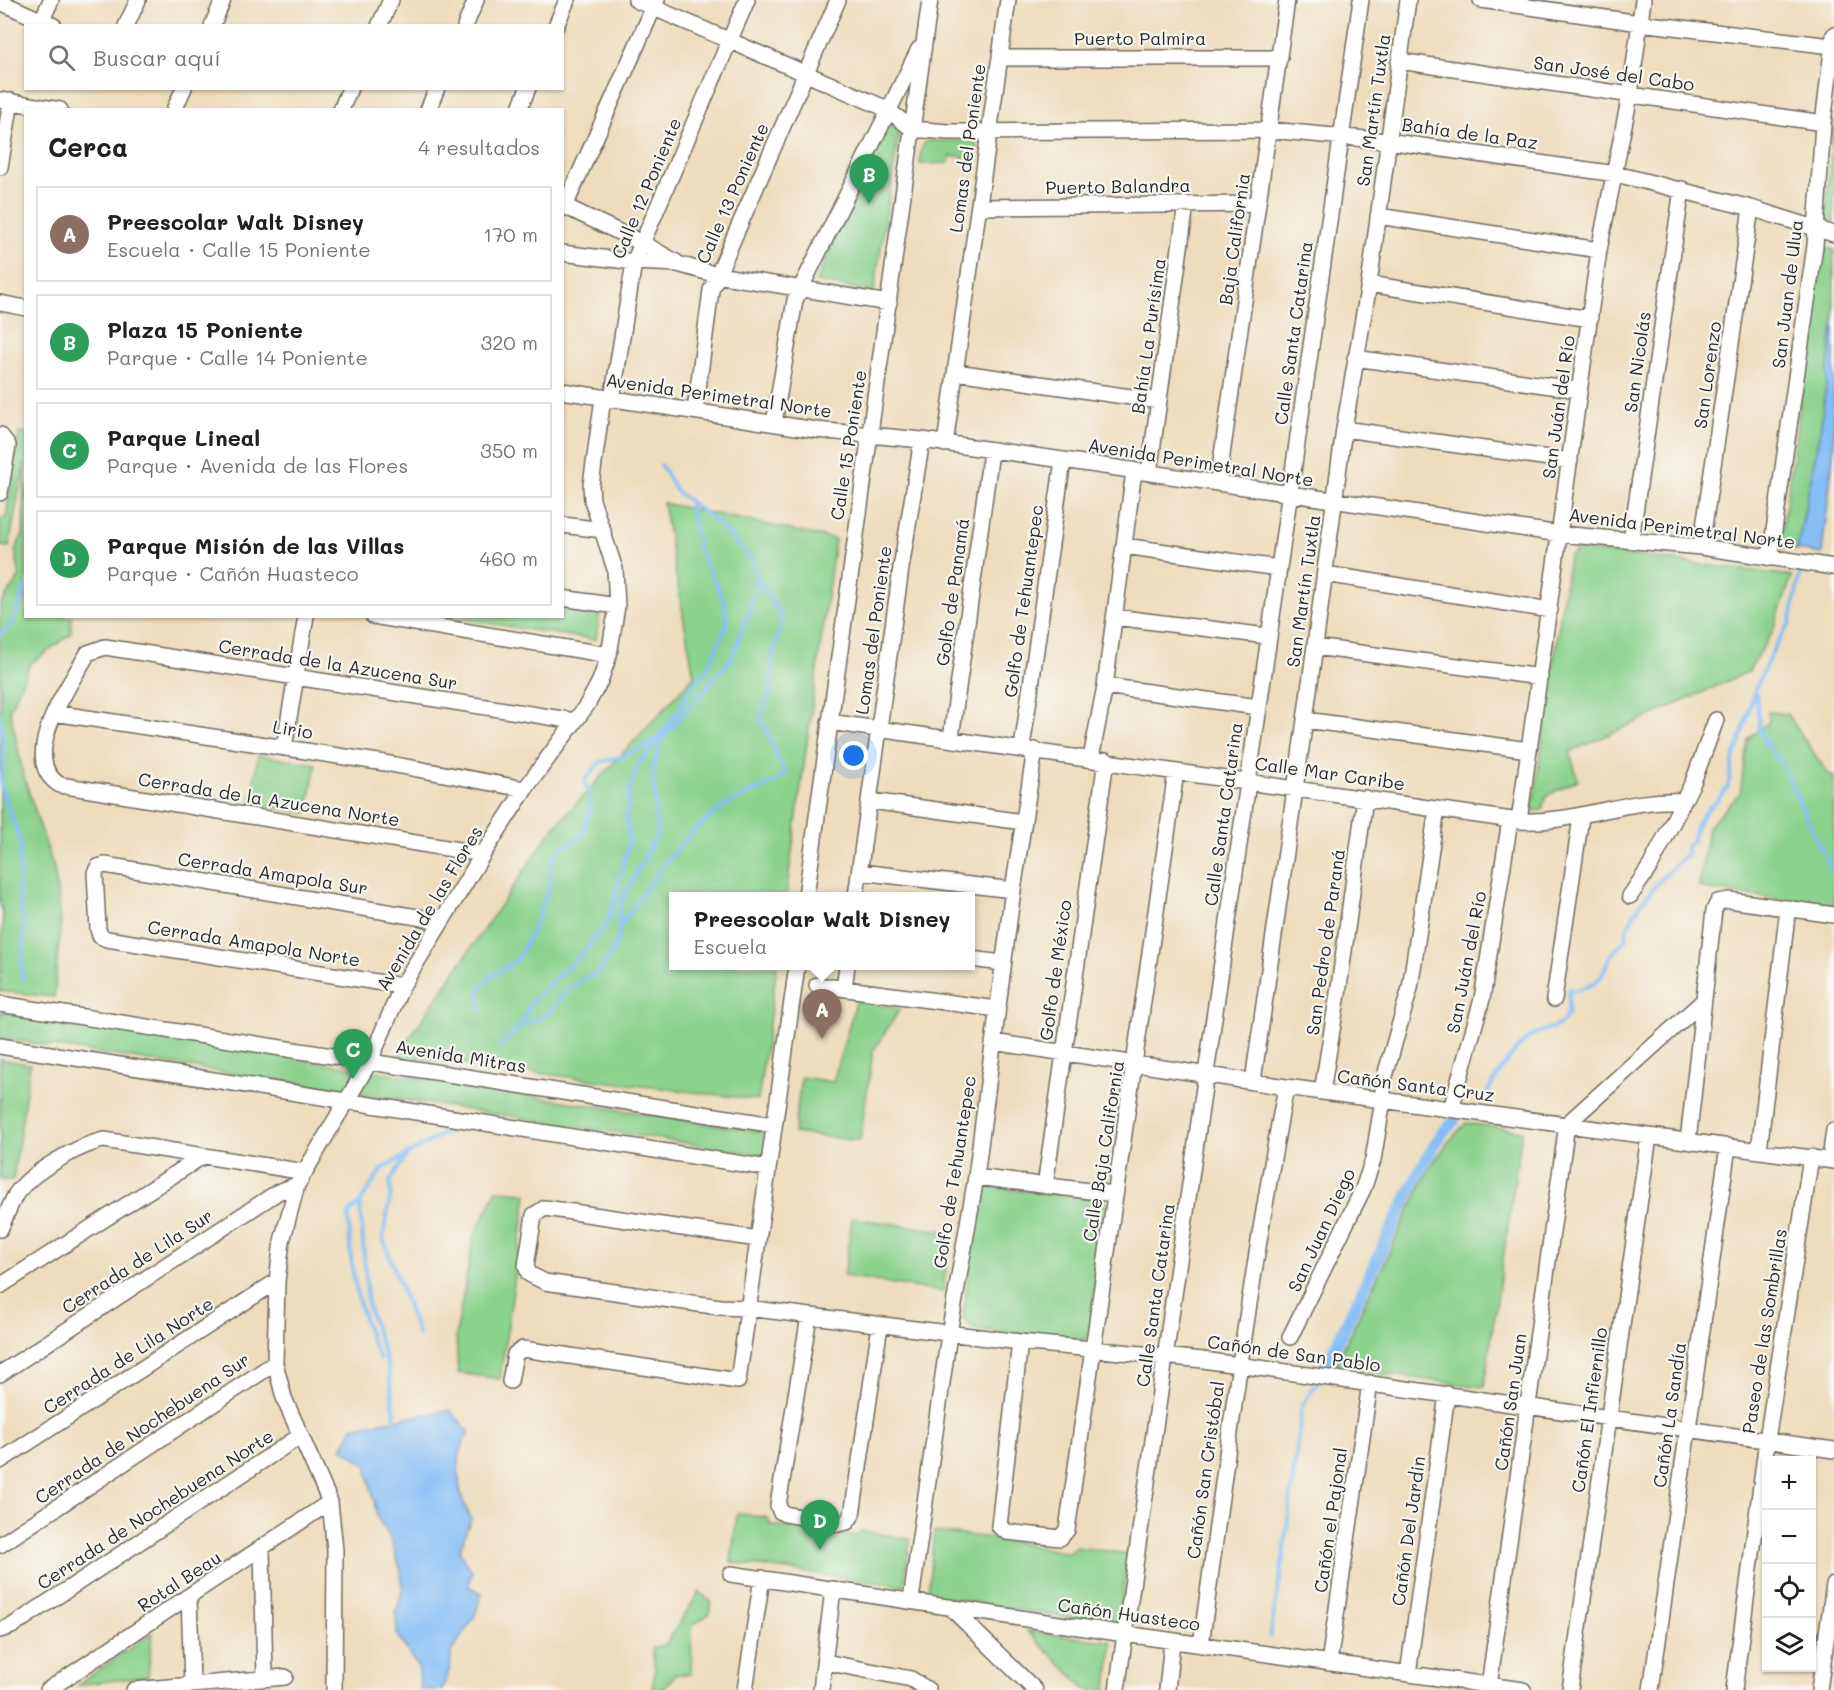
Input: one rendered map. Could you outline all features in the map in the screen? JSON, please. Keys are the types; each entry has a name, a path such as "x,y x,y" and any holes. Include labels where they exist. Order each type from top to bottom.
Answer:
{"street":[{"path":"0,2 48,23 51,0"},
{"path":"127,24 138,0"},
{"path":"213,24 224,0"},
{"path":"380,24 390,0"},
{"path":"466,24 476,0"},
{"path":"557,24 567,0"},
{"path":"636,0 655,4 729,41 887,109 912,129"},
{"name":"Calle 12 Poniente","path":"607,399 634,262 644,244 747,0"},
{"name":"Calle 13 Poniente","path":"695,411 709,302 717,275 838,0"},
{"name":"Calle 15 Poniente","path":"807,892 930,0"},
{"name":"Lomas del Poniente","path":"945,444 1008,0"},
{"name":"Baja California","path":"1218,483 1287,0"},
{"name":"Calle Santa Catarina","path":"1117,1690 1167,1356 1267,636 1290,495 1361,0"},
{"name":"San Martín Tuxtla","path":"1252,1081 1305,720 1344,429 1369,284 1408,0"},
{"path":"1481,0 1640,23 1833,40"},
{"name":"San Juán del Río","path":"1451,1109 1482,999 1529,750 1599,250 1630,95 1643,0"},
{"path":"655,4 564,206 644,244 678,264"},
{"name":"San Juan de Ulua","path":"1770,558 1815,227 1823,123 1833,40"},
{"path":"774,423 790,324 801,288 887,109 923,41"},
{"name":"Puerto Palmira","path":"1000,58 1280,58"},
{"name":"San José del Cabo","path":"1399,61 1823,123"},
{"path":"175,108 183,90"},
{"path":"342,108 349,90"},
{"path":"429,108 436,90"},
{"path":"520,108 527,90"},
{"path":"0,166 5,100 49,108"},
{"name":"Bahía de la Paz","path":"912,129 1270,130 1387,141 1616,174 1682,189 1834,234"},
{"name":"San Nicolás","path":"1631,540 1682,189"},
{"name":"Bahía La Purísima","path":"1142,472 1159,401 1186,204"},
{"name":"Puerto Balandra","path":"979,207 1257,204"},
{"name":"San Lorenzo","path":"1701,547 1751,208"},
{"path":"1378,216 1599,250"},
{"path":"564,253 634,262 678,264 717,275 889,303"},
{"path":"1369,284 1590,319"},
{"path":"0,303 24,308"},
{"path":"1355,358 1578,390"},
{"path":"956,372 1159,401"},
{"name":"Avenida Perimetral Norte","path":"564,391 774,423 869,436 922,440 991,452 1063,460 1560,534 1701,547 1834,567"},
{"name":"Avenida de las Flores","path":"334,1690 335,1550 330,1502 284,1398 275,1363 277,1281 282,1241 301,1178 348,1102 370,1061 402,986 525,789 575,721 600,681 609,655 617,606 615,569 592,500 591,485 607,399"},
{"path":"1344,429 1570,461"},
{"path":"0,493 8,445 3,437"},
{"name":"Lomas del Poniente","path":"857,892 922,440"},
{"name":"Golfo de Panamá","path":"951,738 991,452"},
{"name":"Golfo de Tehuantepec","path":"911,1600 949,1334 976,1177 1023,822 1028,749 1063,460"},
{"name":"Golfo de México","path":"1045,1186 1099,759 1114,617 1124,546 1142,472"},
{"path":"564,525 603,530"},
{"path":"1124,546 1278,568"},
{"path":"1325,574 1550,610"},
{"path":"564,598 617,606"},
{"path":"1114,617 1267,636"},
{"path":"284,748 306,618"},
{"path":"385,618 609,655"},
{"name":"Cerrada de la Azucena Sur","path":"54,713 88,653 105,647 575,721"},
{"path":"1315,647 1540,677"},
{"path":"1105,686 1258,707"},
{"name":"Lirio","path":"54,713 450,774 525,789"},
{"name":"Cerrada de la Azucena Norte","path":"54,713 43,746 51,780 60,785 483,854"},
{"path":"1305,720 1529,750"},
{"path":"1630,896 1651,865 1701,760 1716,720"},
{"name":"Calle Mar Caribe","path":"829,722 1099,759 1514,821 1581,817 1619,806 1664,800 1682,801"},
{"name":"Calle Baja California","path":"1020,1342 999,1526 1004,1531 1056,1539 1064,1536 1067,1530 1176,772"},
{"name":"San Pedro de Paraná","path":"1322,1092 1365,798"},
{"path":"871,801 1023,822"},
{"name":"San Juan Diego","path":"1290,1337 1316,1290 1369,1176 1383,1100 1383,1083 1410,988 1437,809"},
{"path":"1554,999 1581,817"},
{"name":"Cerrada Amapola Sur","path":"100,936 95,873 98,867 116,867 441,921"},
{"path":"860,872 1013,890"},
{"path":"1688,1141 1702,1002 1714,910 1718,902 1729,900 1834,915"},
{"path":"1759,1150 1788,908"},
{"name":"Cerrada Amapola Norte","path":"100,936 107,939 402,986"},
{"path":"975,960 1004,963"},
{"path":"510,1381 515,1354 518,1350 523,1349 738,1381 796,970"},
{"path":"844,988 846,970"},
{"path":"817,985 998,1009"},
{"path":"1567,1124 1702,1002"},
{"name":"Avenida Mitras","path":"0,1004 774,1125"},
{"name":"Cañón Santa Cruz","path":"993,1042 1136,1062 1286,1087 1832,1160"},
{"path":"0,1046 768,1168"},
{"name":"Cañón San Cristóbal","path":"1201,1645 1261,1220 1286,1087"},
{"name":"Cañón San Juan","path":"1489,1686 1530,1404 1567,1124"},
{"path":"1832,1160 1834,1130"},
{"name":"Cañón El Infiernillo","path":"1570,1690 1648,1136"},
{"path":"0,1229 15,1196 29,1180 91,1143 104,1140 203,1156 301,1178"},
{"name":"Cañón La Sandía","path":"1651,1690 1686,1427 1728,1146"},
{"path":"0,1286 203,1156"},
{"name":"Paseo de las Sombrillas","path":"1734,1690 1767,1440 1811,1157"},
{"path":"976,1177 1114,1194"},
{"name":"Cerrada de Lila Sur","path":"0,1374 301,1178"},
{"name":"Cañón de San Pablo","path":"758,1239 545,1208 538,1210 534,1215 527,1258 529,1274 544,1282 720,1307 747,1308 1020,1342 1167,1356 1530,1404 1834,1450"},
{"name":"Cerrada de Lila Norte","path":"0,1461 277,1281"},
{"path":"809,1316 778,1505 785,1514 838,1524 847,1522 852,1515 880,1325"},
{"name":"Cerrada de Nochebuena Sur","path":"0,1545 275,1363"},
{"name":"Cañón el Pajonal","path":"1329,1663 1370,1383"},
{"name":"Cañón Del Jardin","path":"1408,1674 1447,1394"},
{"name":"Cerrada de Nochebuena Norte","path":"0,1629 12,1626 300,1436"},
{"name":"Rotal Beau","path":"48,1690 262,1550 330,1502"},
{"path":"262,1550 265,1678"},
{"name":"Cañón Huasteco","path":"731,1574 1172,1641 1408,1674 1451,1685 1521,1690"},
{"path":"745,1690 762,1578"},
{"path":"1819,1690 1834,1584"},
{"path":"823,1688 833,1589"},
{"path":"189,1598 192,1683"},
{"path":"950,1607 1035,1690"},
{"path":"1167,1690 1172,1641"},
{"path":"825,1662 911,1678 928,1690"},
{"path":"134,1690 192,1683 285,1677"}],"green space":[{"path":"886,119 900,127 874,292 816,282"},
{"path":"1834,121 1834,223 1830,221 1826,213"},
{"path":"926,141 974,141 977,147 975,158 951,156 949,163 920,164 921,150"},
{"path":"1822,246 1834,250 1834,329 1821,425 1797,550 1780,548"},
{"path":"19,433 24,434 24,463 9,547 0,546 0,518 6,518"},
{"path":"24,463 24,618 72,618 71,634 30,664 10,709 23,774 54,869 61,918 54,997 0,991 3,914 0,904 0,605 20,576 15,550 23,534"},
{"path":"663,503 835,539 787,892 669,892 669,970 776,970 758,1100 397,1056 552,830 694,676"},
{"path":"1579,549 1792,576 1772,633 1748,672 1570,752 1578,780 1546,796 1542,810 1532,811 1569,556"},
{"path":"564,605 600,611 596,640 454,618 564,618"},
{"path":"1768,712 1787,714 1829,775 1834,776 1834,906 1709,890 1699,886 1708,827 1740,793 1748,739 1769,722"},
{"path":"258,755 316,764 307,813 251,804"},
{"path":"856,1001 900,1009 873,1051 860,1141 794,1133 801,1077 833,1082"},
{"path":"0,1012 773,1134 770,1156 0,1038"},
{"path":"0,1059 30,1064 13,1180 0,1180"},
{"path":"1466,1123 1522,1131 1484,1387 1334,1368 1429,1169 1449,1141"},
{"path":"981,1186 1106,1201 1088,1337 1083,1340 973,1329 963,1318"},
{"path":"497,1190 527,1194 500,1379 458,1373 456,1335 474,1236"},
{"path":"852,1218 951,1232 943,1292 844,1276"},
{"path":"737,1513 768,1518 771,1525 855,1536 862,1531 910,1539 904,1586 731,1562"},
{"path":"934,1532 993,1538 1068,1553 1076,1547 1129,1554 1118,1622 1110,1625 931,1595 928,1591"},
{"path":"699,1592 711,1601 709,1614 692,1626 691,1674 676,1674 664,1688 666,1690 652,1690 655,1670 652,1648 666,1644"},
{"path":"1027,1631 1112,1642 1107,1690 1087,1690"},
{"path":"152,1633 148,1676 77,1685"}],"water":[{"path":"1834,318 1834,447 1822,554 1797,550 1821,425"},
{"path":"450,1410 469,1432 460,1452 458,1475 462,1498 471,1518 459,1552 472,1571 468,1586 482,1593 474,1618 451,1652 450,1668 442,1690 420,1690 419,1669 397,1634 396,1612 403,1588 401,1571 390,1537 378,1519 366,1465 342,1448 353,1427"}],"waterway":[{"path":"499,1047 520,1027 548,1014 569,988 602,969 618,941 620,903 657,835 653,768 661,740 731,659 750,609 756,583 753,561 720,525 676,491 661,465"},
{"path":"520,1027 531,1002 587,948 608,922 629,843 626,818 637,766 680,708 692,685 707,670 727,625 724,601 698,547 689,501"},
{"path":"1487,1093 1509,1058 1526,1040 1563,1022 1569,1005 1569,989 1576,990 1594,984 1601,977 1610,956 1626,939 1632,918 1640,906 1659,882 1687,854 1687,846 1693,841 1698,822 1728,785 1734,756 1755,690 1774,648 1790,623 1800,574"},
{"path":"619,928 668,860 696,829 728,804 785,775 760,716 771,688 773,650 782,627 780,614 756,576"},
{"path":"0,635 12,623 24,591"},
{"path":"1756,694 1760,731 1767,745 1781,763 1834,875"},
{"path":"0,715 4,754 1,787 20,841 19,899 24,923 22,978"},
{"path":"481,1010 479,990 489,978 517,960 533,929 549,888 552,861 558,850 583,835 591,804 585,780 600,762 624,756 657,738"},
{"path":"1321,1376 1421,1168 1442,1133 1454,1121"},
{"path":"396,1424 388,1366 368,1306 360,1203 382,1169 448,1131"},
{"path":"408,1153 390,1181 391,1193 383,1238 418,1335"},
{"path":"360,1203 349,1213 350,1251 360,1307 380,1360"},
{"path":"1270,1637 1283,1559 1302,1406 1318,1381"}],"place":[{"name":"Plaza 15 Poniente","path":"869,204"},
{"name":"Preescolar Walt Disney","path":"822,1039"},
{"name":"Parque Lineal","path":"353,1079"},
{"name":"Parque Misión de las Villas","path":"820,1550"}]}
